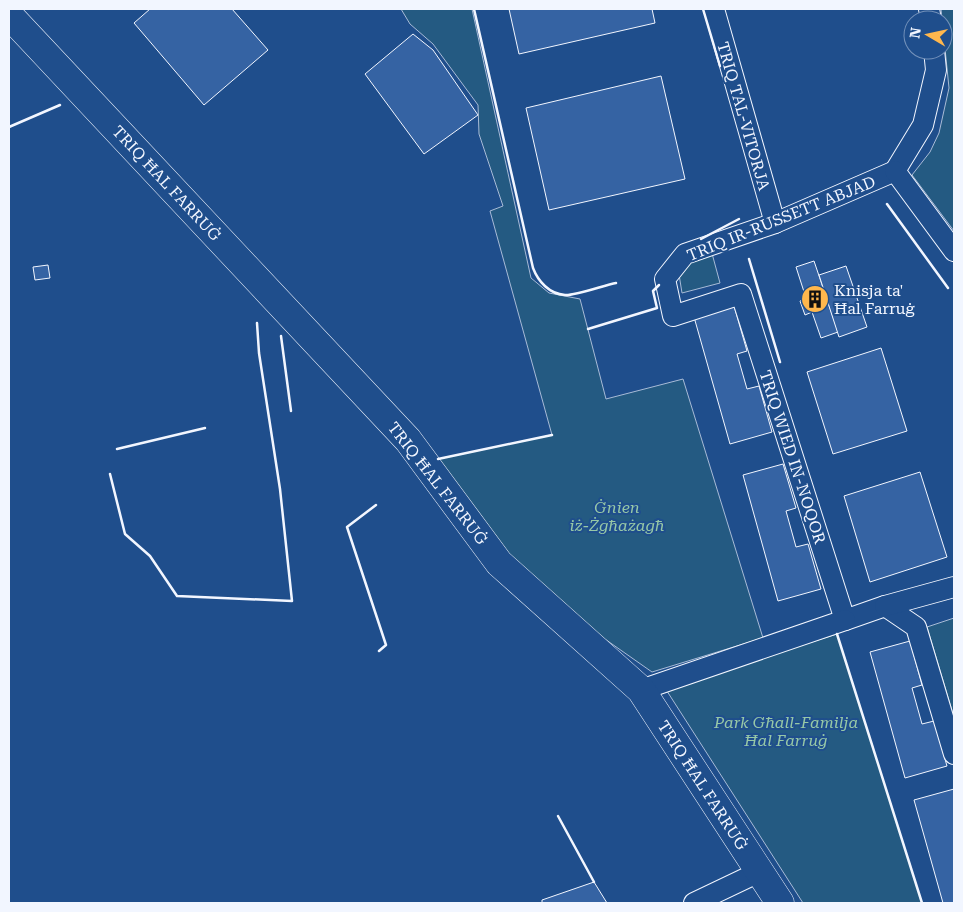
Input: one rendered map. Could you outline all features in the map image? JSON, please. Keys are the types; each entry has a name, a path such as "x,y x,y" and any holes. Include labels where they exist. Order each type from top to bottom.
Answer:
{"main road":[{"name":"TRIQ ĦAL FARRUĠ","path":"9,14 408,440 499,563 641,690 780,903"}],"street":[{"name":"TRIQ TAL-VITORJA","path":"720,10 775,223"},
{"path":"935,60 936,70 924,125 895,171 954,251"},
{"name":"TRIQ IR-RUSSETT ABJAD","path":"741,294 673,316 665,280 685,254 775,223 895,171"},
{"name":"TRIQ WIED IN-NOQOR","path":"741,294 845,620"},
{"path":"641,690 885,606 954,587"},
{"path":"885,606 916,627 954,754"},
{"path":"694,903 759,872"}],"green space":[{"name":"Ġnien iż-Żgħażagħ","path":"401,9 472,9 531,278 549,293 580,299 606,399 683,379 763,638 652,672 572,616 499,548 438,459 552,435 490,211 503,206 479,134 478,105 433,44 410,24"},
{"path":"954,9 954,231 912,175 930,152 939,133 949,88 946,60 953,60 953,10 941,10"},
{"path":"710,246 720,283 682,293 678,268"},
{"path":"954,618 954,717 927,627"},
{"name":"Park Għall-Familja Ħal Farruġ","path":"837,634 922,903 803,903 665,688"}],"building":[{"path":"150,9 232,9 268,50 204,105 134,23"},
{"path":"509,9 652,9 655,23 519,54"},
{"path":"413,34 433,50 478,115 424,154 365,74"},
{"path":"661,76 685,179 549,210 526,108"},
{"name":"Knisja ta' Ħal Farruġ","path":"814,261 838,332 821,338 812,312 805,315 800,301 806,298 796,267"},
{"path":"48,265 50,278 35,280 33,267"},
{"path":"846,266 867,327 839,337 819,275"},
{"path":"734,306 747,351 737,354 747,389 759,386 772,432 730,444 694,317"},
{"path":"881,348 907,431 833,454 807,372"},
{"path":"783,464 796,508 786,511 796,547 808,544 821,589 778,601 743,475"},
{"path":"920,472 947,557 870,582 844,496"},
{"path":"910,641 922,685 912,688 922,724 934,721 947,766 905,778 870,652"},
{"path":"954,789 954,903 943,903 914,800"},
{"path":"594,882 607,903 542,903 542,900"}],"wall":[{"path":"474,9 535,273 549,289 565,295 616,283"},
{"path":"703,9 720,66"},
{"path":"9,127 60,105"},
{"path":"887,204 948,288"},
{"path":"701,239 739,219"},
{"path":"749,259 780,362"},
{"path":"588,329 657,308 653,291 659,285"},
{"path":"110,474 125,534 150,556 177,596 292,601 280,489 259,353 257,323"},
{"path":"281,336 291,411"},
{"path":"117,449 205,428"},
{"path":"438,459 552,435"},
{"path":"376,505 347,527 386,645 379,651"},
{"path":"837,634 922,903"},
{"path":"558,816 594,882"}],"place":[{"name":"Knisja ta' Ħal Farruġ","path":"815,299"}]}
